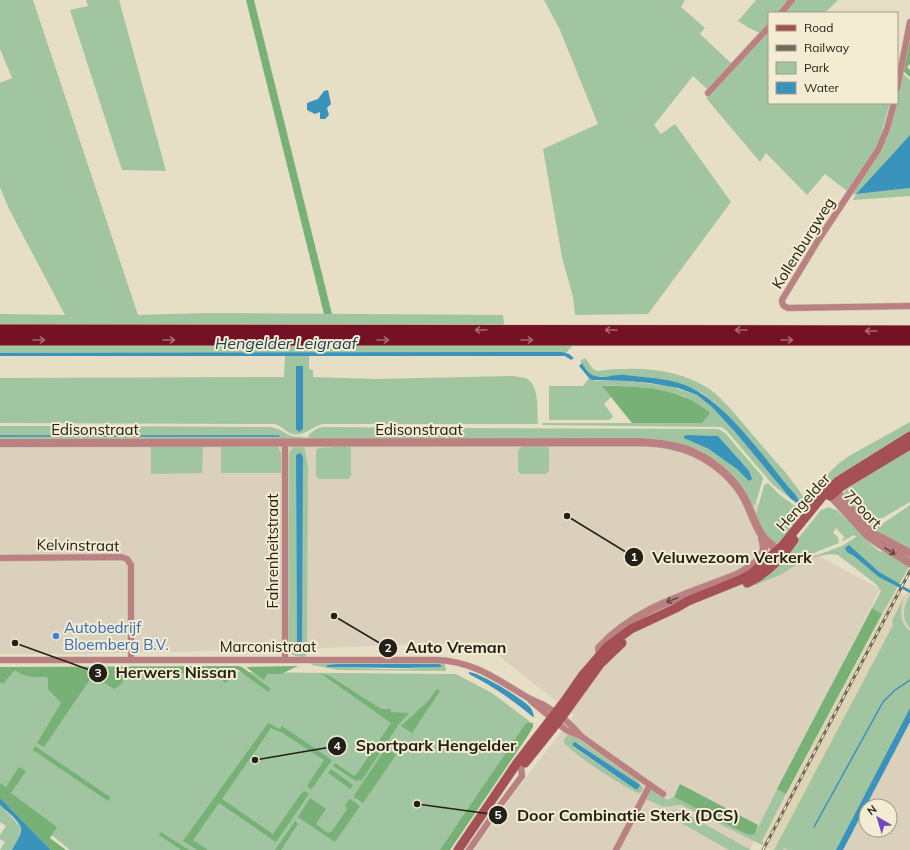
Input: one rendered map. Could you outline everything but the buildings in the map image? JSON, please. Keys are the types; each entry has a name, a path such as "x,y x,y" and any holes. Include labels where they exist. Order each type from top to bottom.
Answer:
{"highway":[{"path":"0,330 910,331"},
{"path":"0,340 910,340"}],"main road":[{"name":"Hengelder","path":"676,608 686,607 749,582 762,574 778,561 804,526 851,472 910,436"},
{"name":"Hengelder","path":"461,850 495,800 556,718 582,676 600,655 620,636 688,601 751,574 791,536 833,492 910,444"},
{"name":"Hengelder","path":"458,850 517,763 600,664 642,625"}],"street":[{"path":"782,12 792,0"},
{"path":"898,84 910,22"},
{"path":"708,93 768,28"},
{"name":"Kollenburgweg","path":"894,104 887,129 878,150 819,239 782,300 782,304 788,308 910,306"},
{"name":"Edisonstraat","path":"0,443 640,442 674,446 688,450 700,456 730,478 742,493 752,511 762,536 776,549"},
{"name":"Fahrenheitstraat","path":"285,443 286,659"},
{"name":"7Poort","path":"833,492 867,534 874,540 909,559"},
{"name":"Hengelder","path":"600,655 599,648 605,642 640,616 657,606 737,575 749,568 758,560 764,549 762,536"},
{"name":"Hengelder","path":"762,553 770,548 776,549"},
{"path":"776,549 778,561"},
{"name":"Kelvinstraat","path":"0,558 121,557 127,559 131,565 131,659"},
{"name":"Marconistraat","path":"0,660 448,660 471,666 488,673 527,697 556,718 573,733 582,737 663,794"},
{"name":"Hengelder","path":"469,850 522,776 521,767"},
{"path":"616,850 650,785"}],"shaded area":[{"path":"0,436 688,437 744,481 772,526 798,545 880,589 750,850 474,850 516,791 574,715 481,642 295,649 74,654 0,654"},
{"path":"910,585 910,850 774,850 893,625 892,621"},
{"path":"897,590 905,595 892,621 893,625 774,850 771,850 762,845 764,843 762,841 893,593"}],"green space":[{"path":"0,0 33,0 138,315 206,313 503,315 504,325 0,324 0,314 65,315 8,207 0,187 0,83 12,78 0,49"},
{"path":"86,0 119,0 166,171 122,170 70,10 88,6"},
{"path":"246,0 254,0 332,314 324,314"},
{"path":"544,0 685,0 681,7 705,28 700,34 732,64 708,90 693,76 654,125 661,134 675,124 731,202 648,314 575,315 573,297 562,257 543,149 598,124 560,30"},
{"path":"756,0 789,0 778,12 768,12 768,23 760,33 738,21"},
{"path":"794,0 838,0 826,12 783,12"},
{"path":"768,29 768,104 890,104 878,145 847,191 825,174 807,195 766,153 760,162 706,98"},
{"path":"910,36 910,64 907,67 910,70 910,77 903,71"},
{"path":"902,73 910,80 910,144 898,148 856,194 852,194 873,162 895,104 898,104 898,91"},
{"path":"910,188 910,196 853,200 856,194"},
{"path":"0,345 573,345 566,353 0,353"},
{"path":"285,356 309,356 309,369 313,370 313,377 377,379 513,376 524,378 530,381 535,391 537,398 538,424 323,424 303,433 294,434 288,432 279,425 274,424 0,423 0,378 284,377"},
{"path":"585,358 593,369 597,371 612,369 644,369 660,371 676,374 704,386 717,395 733,412 788,476 804,498 838,464 849,456 910,422 910,434 850,471 778,544 774,543 767,537 756,515 764,485 768,483 780,495 799,509 802,504 740,429 715,403 702,393 689,387 662,379 626,375 596,377 589,373 580,361"},
{"path":"589,378 595,381 629,381 669,386 697,395 712,407 737,434 791,499 773,485 722,427 542,425 542,423 702,423 686,397 655,389 613,386 603,386 611,397 604,404 613,416 610,420 549,420 549,386 583,386"},
{"path":"602,386 645,388 673,393 698,404 710,413 702,423 632,423"},
{"path":"0,426 79,426 80,439 0,440"},
{"path":"83,426 270,427 279,429 289,435 304,438 82,439"},
{"path":"318,428 444,428 445,439 311,440 308,438 309,434"},
{"path":"448,428 718,429 725,433 763,479 755,505 753,506 738,485 681,446 448,440","holes":["688,435 718,436 745,467 749,481 730,463"]},
{"path":"203,446 202,473 151,474 151,447"},
{"path":"221,446 278,447 281,453 281,473 221,473"},
{"path":"294,446 304,446 308,467 307,654 305,657 293,655 288,649 289,453","holes":["301,453 303,457 297,647 296,456"]},
{"path":"351,446 351,476 349,479 319,479 316,475 316,451 318,448"},
{"path":"522,446 546,446 549,449 549,471 546,474 520,474 518,471 518,450"},
{"path":"910,447 910,502 876,523 878,525 882,524 910,505 910,549 867,526 844,496 844,493 848,486"},
{"path":"829,507 838,511 879,551 886,552 909,567 882,614 872,608 881,591 877,585 838,555 835,554 812,557 842,546 856,537 854,535 843,541 842,539 845,538 836,528 833,533 838,537 839,543 814,553 782,574 756,585 755,582 779,562 821,510"},
{"path":"905,595 901,614 903,623 910,631 910,708 863,798 858,798 858,808 836,850 788,850 784,848 783,850 774,850 893,625 892,621"},
{"path":"909,596 910,628 904,617 905,605"},
{"path":"872,608 882,614 786,794 777,789"},
{"path":"310,662 430,662 444,663 446,671 338,670 312,665","holes":["328,665 441,665 388,669 333,667"]},
{"path":"298,666 281,674 267,674 264,680 246,667"},
{"path":"0,667 242,667 271,689 268,692 237,669 226,683 212,673 125,672 122,682 114,689 93,675 44,747 37,743 61,703 48,689 47,677 26,676 15,670 3,684 0,682"},
{"path":"0,670 456,674 492,693 533,724 449,850 70,850 0,793"},
{"path":"318,673 330,676 381,709 391,709 391,712 409,713 399,724 362,780 356,781 333,766 335,763 354,776 356,775 391,723"},
{"path":"437,689 440,691 412,733 401,726 429,700"},
{"path":"268,723 280,729 282,726 332,760 311,790 307,786 324,760 281,732 271,728 222,799 273,834 300,795 304,791 309,794 276,842 219,803 193,840 208,850 197,850 183,841"},
{"path":"526,723 533,723 533,727 527,737 450,850 440,850"},
{"path":"569,733 637,780 643,788 642,792 638,793 610,777 576,754 563,741","holes":["573,743 578,743 639,785 640,787 635,789 573,747"]},
{"path":"35,746 110,797 108,801 33,750"},
{"path":"386,748 396,755 363,803 354,797 355,794"},
{"path":"19,767 26,771 11,793 57,827 50,838 66,850 51,850 0,798 0,783 6,787"},
{"path":"331,769 353,785 350,789 328,773"},
{"path":"680,784 758,825 755,834 746,834 674,797"},
{"path":"777,789 786,794 762,841 764,842 762,845 681,805 663,807 646,799 651,790 667,800 674,797 746,834 751,835 755,834"},
{"path":"310,798 326,809 316,824 328,833 332,831 347,809 345,805 350,799 360,806 335,842 298,817"},
{"path":"644,802 663,812 675,810 681,811 751,850 729,850"},
{"path":"0,805 20,826 17,842 12,850 0,850 5,842 0,839 0,835 6,826 0,822"},
{"path":"295,821 298,824 281,850 275,850"},
{"path":"161,832 189,850 181,850 159,835"}],"water":[{"path":"328,90 331,104 327,108 329,115 325,119 320,119 320,112 315,114 307,110 307,103 318,99 324,91"},
{"path":"910,135 910,188 856,194"},
{"path":"562,352 569,354 574,358 571,360 565,356 0,356 0,353"},
{"path":"582,363 589,373 598,377 625,375 661,379 682,384 698,391 714,402 729,416 795,494 802,505 801,506 791,499 736,433 712,407 697,395 678,388 650,383 592,380 579,366"},
{"path":"296,366 303,366 303,429 299,432 296,429"},
{"path":"684,436 718,436 749,471 752,479 749,481 737,469 709,449 684,438"},
{"path":"301,453 303,457 302,647 298,648 296,456 297,454"},
{"path":"849,545 879,572 910,590 910,593 879,577 847,552 845,548"},
{"path":"439,664 442,666 404,668 327,667 327,665"},
{"path":"469,672 500,686 517,697 530,707 534,717 486,683 469,674"},
{"path":"910,708 910,722 870,798 863,798"},
{"path":"575,742 640,785 638,789 635,789 573,746 573,743"},
{"path":"0,798 51,850 12,850 19,837 21,829 16,820 0,805"},
{"path":"858,808 858,821 843,850 836,850"}],"waterway":[{"path":"0,436 78,436"},
{"path":"88,436 279,436"},
{"path":"814,827 883,702 895,690 910,680"}],"railway":[{"path":"763,850 910,571"}],"place":[{"name":"Veluwezoom Verkerk","path":"567,516"},
{"name":"Auto Vreman","path":"334,616"},
{"name":"Autobedrijf Bloemberg B.V.","path":"56,636"},
{"name":"Herwers Nissan","path":"15,643"},
{"name":"Sportpark Hengelder","path":"255,760"},
{"name":"Door Combinatie Sterk (DCS)","path":"417,804"}],"water label":[{"name":"Hengelder Leigraaf","path":"286,343"}]}
